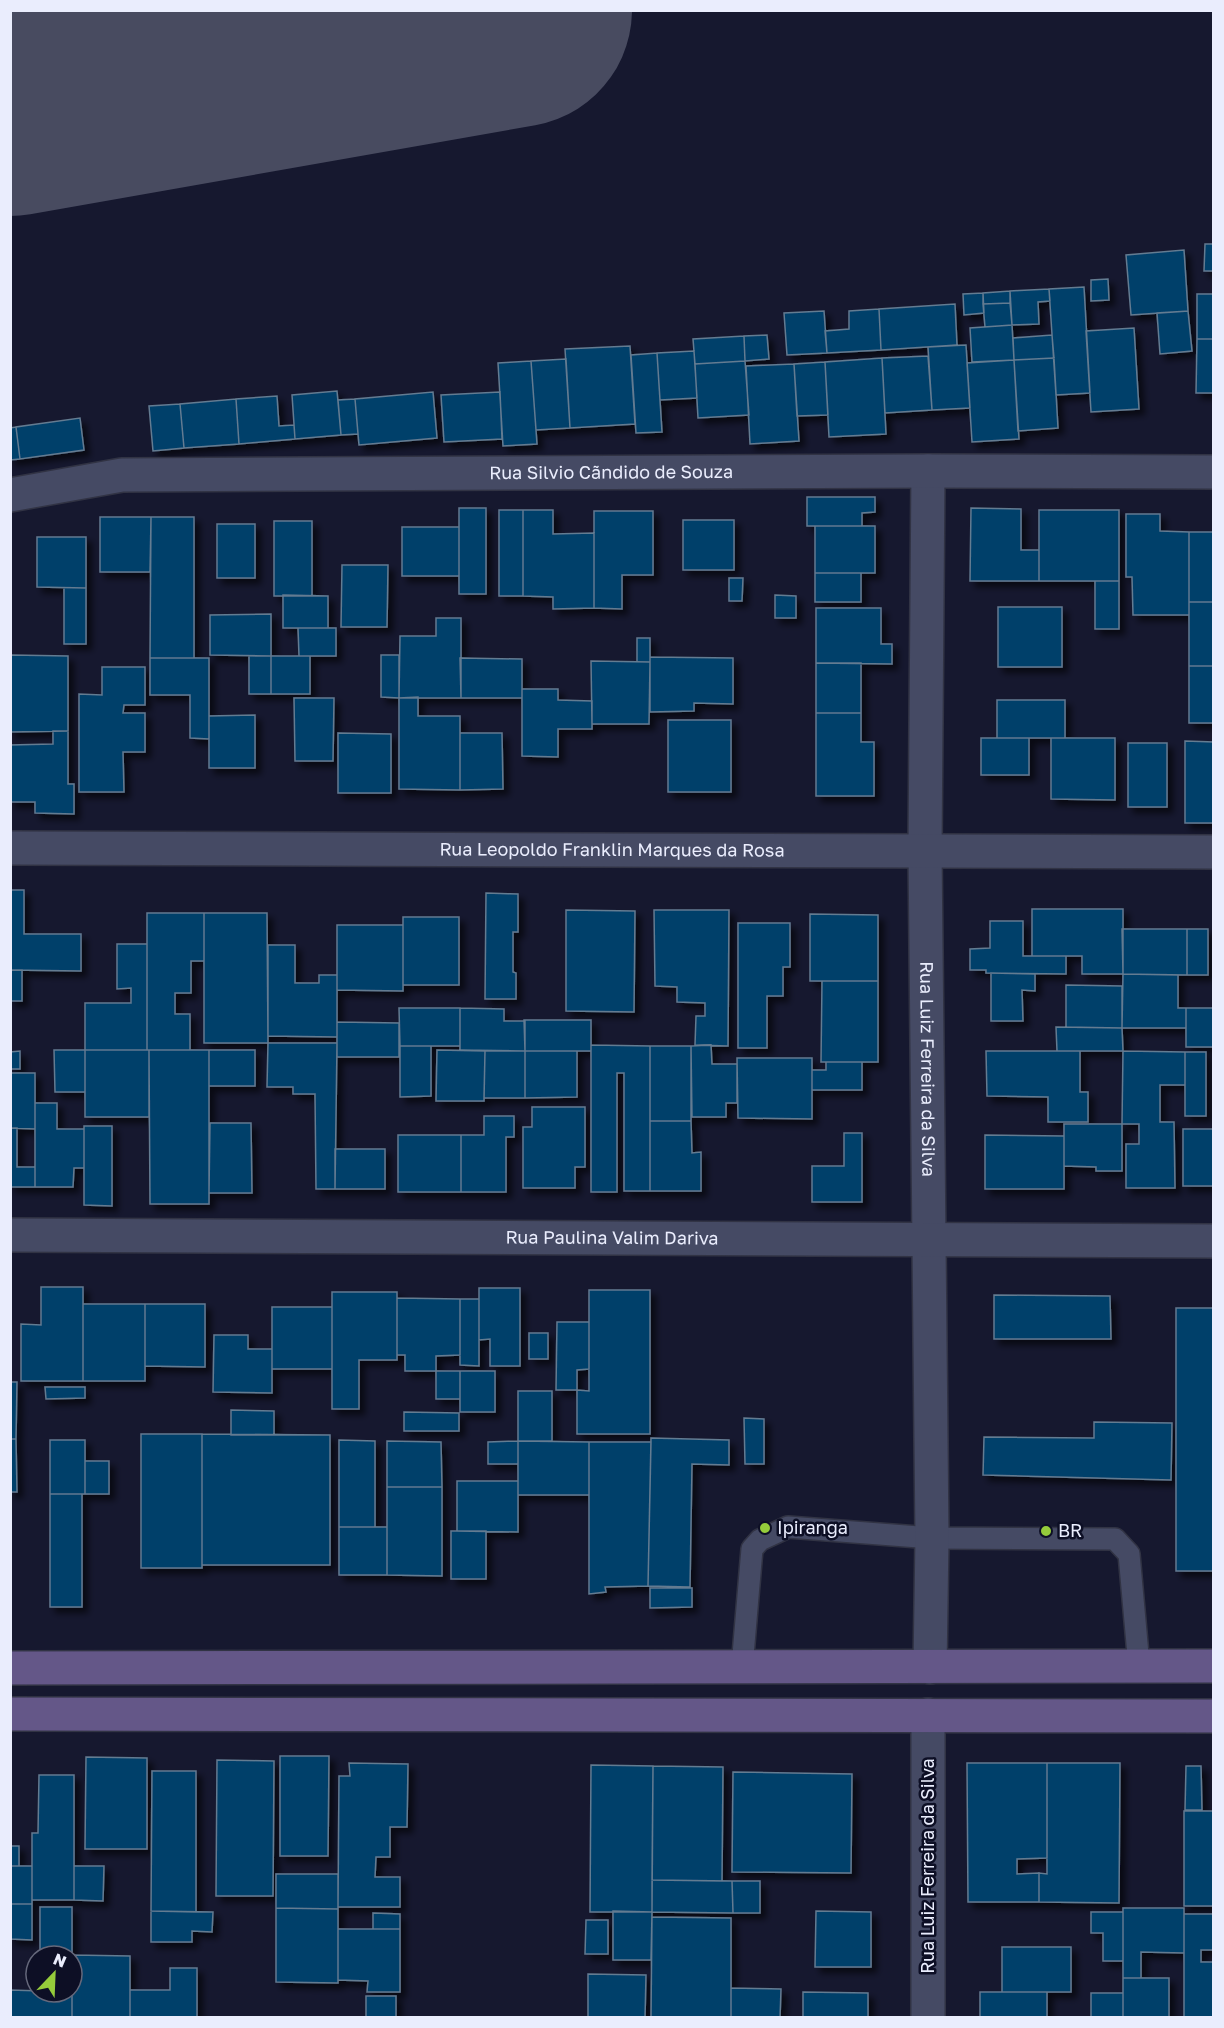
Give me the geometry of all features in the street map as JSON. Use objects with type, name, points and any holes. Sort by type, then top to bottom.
[{"type":"main road","points":[[10,1668],[1214,1666]]},
{"type":"main road","points":[[10,1714],[1214,1716]]},
{"type":"street","name":"Rua Luiz Ferreira da Silva","points":[[928,471],[925,850],[932,1538],[930,1667]]},
{"type":"street","name":"Rua Silvio Cãndido de Souza","points":[[10,495],[122,475],[1214,472]]},
{"type":"street","name":"Rua Leopoldo Franklin Marques da Rosa","points":[[10,848],[1214,852]]},
{"type":"street","name":"Rua Paulina Valim Dariva","points":[[10,1235],[1214,1241]]},
{"type":"street","name":"Rua Luiz Ferreira da Silva","points":[[928,1715],[928,2018]]},
{"type":"lane","points":[[742,1667],[752,1549],[760,1539],[788,1527],[932,1538],[1115,1539],[1129,1554],[1139,1666]]},
{"type":"building","points":[[1205,244],[1214,244],[1214,271],[1204,271]]},
{"type":"building","points":[[1184,250],[1188,311],[1131,315],[1126,255]]},
{"type":"building","points":[[1108,279],[1109,300],[1091,301],[1091,280]]},
{"type":"building","points":[[1084,287],[1090,393],[1056,395],[1049,289]]},
{"type":"building","points":[[1049,289],[1050,301],[1038,302],[1039,324],[1012,325],[1010,291]]},
{"type":"building","points":[[1010,291],[1010,303],[983,304],[983,293]]},
{"type":"building","points":[[983,293],[984,313],[964,315],[963,294]]},
{"type":"building","points":[[1197,294],[1214,294],[1214,339],[1197,339]]},
{"type":"building","points":[[1010,303],[1012,325],[985,327],[983,304]]},
{"type":"building","points":[[955,304],[957,345],[881,350],[879,309]]},
{"type":"building","points":[[879,309],[881,350],[827,353],[825,331],[849,329],[849,311]]},
{"type":"building","points":[[824,311],[827,353],[787,355],[784,313]]},
{"type":"building","points":[[1188,311],[1192,351],[1160,354],[1157,313]]},
{"type":"building","points":[[1012,325],[1014,360],[972,362],[970,328]]},
{"type":"building","points":[[1134,328],[1139,409],[1091,412],[1086,331]]},
{"type":"building","points":[[767,335],[769,359],[745,361],[744,336]]},
{"type":"building","points":[[1052,335],[1054,358],[1014,360],[1013,338]]},
{"type":"building","points":[[744,336],[745,361],[695,364],[693,339]]},
{"type":"building","points":[[1197,339],[1214,339],[1214,393],[1196,393]]},
{"type":"building","points":[[966,345],[970,408],[932,410],[928,347]]},
{"type":"building","points":[[630,346],[635,424],[570,428],[565,349]]},
{"type":"building","points":[[694,351],[697,398],[660,400],[657,353]]},
{"type":"building","points":[[657,353],[662,432],[636,433],[631,355]]},
{"type":"building","points":[[928,356],[932,410],[885,413],[882,358]]},
{"type":"building","points":[[882,358],[886,434],[829,437],[825,362]]},
{"type":"building","points":[[1054,358],[1058,428],[1018,431],[1014,360]]},
{"type":"building","points":[[566,359],[570,428],[536,430],[531,361]]},
{"type":"building","points":[[1014,360],[1019,439],[972,442],[967,363]]},
{"type":"building","points":[[531,361],[537,444],[503,446],[498,363]]},
{"type":"building","points":[[745,361],[749,415],[698,418],[695,364]]},
{"type":"building","points":[[825,362],[828,415],[797,416],[794,364]]},
{"type":"building","points":[[794,364],[799,441],[750,444],[746,366]]},
{"type":"building","points":[[337,391],[341,435],[295,439],[292,395]]},
{"type":"building","points":[[433,392],[437,438],[359,445],[355,399]]},
{"type":"building","points":[[500,392],[502,439],[444,442],[441,395]]},
{"type":"building","points":[[277,396],[279,426],[294,425],[295,439],[239,444],[236,399]]},
{"type":"building","points":[[236,399],[239,444],[184,448],[180,404]]},
{"type":"building","points":[[355,399],[358,434],[341,435],[338,400]]},
{"type":"building","points":[[180,404],[184,448],[153,451],[149,406]]},
{"type":"building","points":[[80,418],[84,450],[20,459],[16,427]]},
{"type":"building","points":[[16,427],[20,459],[10,460],[10,428]]},
{"type":"building","points":[[807,497],[875,497],[875,512],[862,513],[862,526],[807,526]]},
{"type":"building","points":[[459,508],[486,508],[486,594],[459,594]]},
{"type":"building","points":[[971,508],[1021,509],[1021,550],[1039,550],[1039,581],[970,581]]},
{"type":"building","points":[[499,510],[523,510],[523,596],[499,596]]},
{"type":"building","points":[[523,510],[553,510],[553,534],[594,533],[594,608],[553,609],[553,597],[523,596]]},
{"type":"building","points":[[1039,510],[1119,510],[1119,581],[1039,581]]},
{"type":"building","points":[[594,511],[653,511],[653,575],[622,575],[622,609],[594,608]]},
{"type":"building","points":[[1126,514],[1160,514],[1160,531],[1189,532],[1189,615],[1133,615],[1132,577],[1126,577]]},
{"type":"building","points":[[100,517],[151,517],[150,572],[100,572]]},
{"type":"building","points":[[151,517],[194,517],[194,658],[150,658]]},
{"type":"building","points":[[683,520],[734,520],[734,570],[683,570]]},
{"type":"building","points":[[274,521],[312,521],[312,596],[274,596]]},
{"type":"building","points":[[217,524],[255,524],[255,578],[217,578]]},
{"type":"building","points":[[815,526],[875,526],[875,573],[815,573]]},
{"type":"building","points":[[402,527],[459,527],[459,576],[402,576]]},
{"type":"building","points":[[1189,532],[1214,532],[1214,602],[1189,602]]},
{"type":"building","points":[[37,537],[86,537],[86,588],[37,587]]},
{"type":"building","points":[[342,565],[388,565],[387,627],[341,627]]},
{"type":"building","points":[[815,573],[861,573],[861,602],[815,602]]},
{"type":"building","points":[[729,578],[743,578],[742,601],[729,601]]},
{"type":"building","points":[[1095,581],[1119,581],[1119,629],[1095,629]]},
{"type":"building","points":[[64,588],[86,588],[86,644],[64,644]]},
{"type":"building","points":[[283,595],[328,596],[328,628],[283,628]]},
{"type":"building","points":[[775,595],[796,596],[796,618],[775,618]]},
{"type":"building","points":[[1189,602],[1214,602],[1214,666],[1189,666]]},
{"type":"building","points":[[998,607],[1062,607],[1062,667],[998,667]]},
{"type":"building","points":[[816,608],[881,608],[881,644],[892,644],[892,664],[816,663]]},
{"type":"building","points":[[271,614],[271,656],[210,655],[210,615]]},
{"type":"building","points":[[436,618],[461,618],[461,698],[399,698],[400,636],[436,636]]},
{"type":"building","points":[[298,628],[336,628],[336,656],[299,656]]},
{"type":"building","points":[[637,638],[650,638],[650,662],[637,662]]},
{"type":"building","points":[[11,655],[68,656],[68,731],[10,732]]},
{"type":"building","points":[[381,655],[399,655],[399,698],[381,697]]},
{"type":"building","points":[[249,656],[271,656],[271,694],[249,694]]},
{"type":"building","points":[[271,656],[310,656],[310,694],[271,694]]},
{"type":"building","points":[[650,657],[733,658],[733,704],[694,703],[694,711],[650,712]]},
{"type":"building","points":[[150,658],[209,658],[209,739],[190,738],[190,695],[150,695]]},
{"type":"building","points":[[460,658],[522,659],[522,698],[461,698]]},
{"type":"building","points":[[591,661],[650,662],[649,724],[592,724]]},
{"type":"building","points":[[816,663],[861,663],[861,713],[816,713]]},
{"type":"building","points":[[1189,666],[1214,666],[1214,723],[1189,723]]},
{"type":"building","points":[[102,667],[145,667],[145,705],[124,705],[123,713],[145,713],[145,752],[123,752],[124,792],[79,792],[79,694],[102,695]]},
{"type":"building","points":[[522,689],[558,689],[558,700],[592,701],[592,729],[558,729],[558,757],[522,756]]},
{"type":"building","points":[[418,697],[418,716],[460,716],[460,790],[399,789],[399,698]]},
{"type":"building","points":[[294,698],[334,698],[333,761],[295,761]]},
{"type":"building","points":[[997,700],[1065,700],[1065,738],[997,738]]},
{"type":"building","points":[[816,713],[861,713],[861,742],[874,742],[874,796],[816,796]]},
{"type":"building","points":[[255,715],[255,768],[209,768],[209,716]]},
{"type":"building","points":[[668,720],[731,720],[731,792],[668,792]]},
{"type":"building","points":[[53,731],[68,731],[68,784],[74,784],[74,814],[35,813],[35,802],[10,802],[10,745],[53,744]]},
{"type":"building","points":[[338,733],[391,734],[391,793],[338,793]]},
{"type":"building","points":[[460,733],[502,733],[503,789],[460,790]]},
{"type":"building","points":[[981,738],[1029,738],[1029,775],[981,775]]},
{"type":"building","points":[[1051,738],[1115,738],[1115,800],[1051,799]]},
{"type":"building","points":[[1185,741],[1214,742],[1214,823],[1185,823]]},
{"type":"building","points":[[1128,743],[1167,743],[1167,807],[1128,807]]},
{"type":"building","points":[[10,890],[24,890],[24,934],[81,934],[81,971],[10,970]]},
{"type":"building","points":[[486,893],[518,894],[518,932],[513,932],[516,999],[485,999]]},
{"type":"building","points":[[1032,909],[1123,909],[1123,974],[1082,974],[1082,956],[1032,956]]},
{"type":"building","points":[[566,910],[635,911],[634,1012],[566,1011]]},
{"type":"building","points":[[654,910],[729,910],[728,1046],[695,1045],[696,1016],[705,1016],[705,1003],[677,1002],[677,987],[655,986]]},
{"type":"building","points":[[147,913],[204,913],[204,961],[191,961],[191,993],[175,993],[175,1014],[190,1014],[190,1050],[147,1050]]},
{"type":"building","points":[[204,913],[267,913],[268,1043],[204,1043]]},
{"type":"building","points":[[810,914],[878,915],[878,981],[810,981]]},
{"type":"building","points":[[403,917],[459,917],[459,985],[403,985]]},
{"type":"building","points":[[990,921],[1023,921],[1023,956],[1066,956],[1066,974],[986,973],[986,970],[970,970],[970,949],[990,948]]},
{"type":"building","points":[[738,923],[790,923],[790,967],[783,967],[783,996],[767,996],[767,1048],[738,1048]]},
{"type":"building","points":[[337,925],[403,925],[403,991],[337,990]]},
{"type":"building","points":[[1122,929],[1187,929],[1187,975],[1123,974]]},
{"type":"building","points":[[1187,929],[1208,929],[1208,975],[1187,975]]},
{"type":"building","points":[[117,944],[147,944],[147,1050],[85,1050],[85,1003],[131,1003],[131,988],[117,989]]},
{"type":"building","points":[[268,945],[295,945],[295,983],[319,983],[319,975],[337,975],[337,1037],[268,1036]]},
{"type":"building","points":[[10,970],[22,970],[22,1001],[10,1001]]},
{"type":"building","points":[[991,973],[1035,974],[1035,991],[1022,990],[1023,1021],[991,1021]]},
{"type":"building","points":[[1123,974],[1178,975],[1178,1008],[1186,1008],[1186,1028],[1122,1028]]},
{"type":"building","points":[[822,981],[878,981],[878,1062],[821,1062]]},
{"type":"building","points":[[1066,985],[1122,986],[1122,1028],[1066,1027]]},
{"type":"building","points":[[399,1008],[460,1008],[460,1046],[400,1046]]},
{"type":"building","points":[[460,1008],[504,1009],[504,1021],[525,1021],[525,1051],[460,1050]]},
{"type":"building","points":[[1186,1008],[1214,1008],[1214,1047],[1186,1047]]},
{"type":"building","points":[[524,1020],[591,1020],[591,1051],[525,1051]]},
{"type":"building","points":[[337,1022],[399,1023],[399,1057],[337,1057]]},
{"type":"building","points":[[1056,1027],[1122,1028],[1123,1051],[1057,1051]]},
{"type":"building","points":[[268,1043],[337,1043],[335,1189],[316,1189],[315,1094],[293,1094],[293,1087],[267,1087]]},
{"type":"building","points":[[591,1045],[650,1046],[650,1191],[624,1191],[624,1073],[617,1073],[617,1192],[591,1192]]},
{"type":"building","points":[[711,1045],[712,1064],[737,1064],[737,1103],[726,1103],[726,1117],[692,1117],[691,1046]]},
{"type":"building","points":[[400,1046],[431,1046],[431,1096],[400,1097]]},
{"type":"building","points":[[650,1046],[691,1046],[691,1121],[650,1121]]},
{"type":"building","points":[[54,1050],[85,1050],[85,1092],[55,1092]]},
{"type":"building","points":[[85,1050],[149,1050],[149,1117],[85,1117]]},
{"type":"building","points":[[149,1050],[209,1050],[209,1204],[150,1204]]},
{"type":"building","points":[[209,1050],[255,1050],[255,1086],[209,1086]]},
{"type":"building","points":[[437,1050],[485,1051],[484,1101],[436,1101]]},
{"type":"building","points":[[20,1051],[20,1069],[10,1069],[10,1052]]},
{"type":"building","points":[[485,1051],[525,1051],[525,1098],[484,1098]]},
{"type":"building","points":[[525,1051],[577,1051],[577,1097],[525,1098]]},
{"type":"building","points":[[986,1051],[1080,1051],[1080,1092],[1088,1092],[1088,1122],[1048,1122],[1048,1097],[987,1096]]},
{"type":"building","points":[[1123,1051],[1185,1052],[1185,1085],[1160,1085],[1160,1122],[1174,1122],[1175,1188],[1126,1188],[1126,1144],[1139,1144],[1139,1124],[1122,1124]]},
{"type":"building","points":[[1185,1052],[1206,1052],[1206,1116],[1185,1116]]},
{"type":"building","points":[[737,1058],[812,1058],[812,1119],[738,1118]]},
{"type":"building","points":[[826,1062],[862,1062],[862,1090],[812,1090],[812,1070],[826,1070]]},
{"type":"building","points":[[10,1073],[35,1073],[35,1129],[10,1128]]},
{"type":"building","points":[[35,1103],[57,1103],[57,1129],[84,1129],[84,1168],[74,1168],[73,1187],[35,1187]]},
{"type":"building","points":[[532,1107],[585,1107],[585,1167],[575,1167],[575,1188],[523,1188],[523,1127],[532,1127]]},
{"type":"building","points":[[484,1116],[514,1116],[514,1137],[506,1137],[506,1192],[461,1192],[461,1135],[484,1135]]},
{"type":"building","points":[[650,1121],[691,1121],[692,1153],[701,1152],[701,1191],[650,1191]]},
{"type":"building","points":[[210,1123],[251,1123],[252,1193],[209,1193]]},
{"type":"building","points":[[1064,1124],[1122,1124],[1122,1171],[1096,1171],[1096,1167],[1064,1166]]},
{"type":"building","points":[[84,1126],[112,1126],[112,1206],[84,1205]]},
{"type":"building","points":[[10,1128],[17,1128],[17,1167],[35,1167],[35,1187],[10,1187]]},
{"type":"building","points":[[1183,1129],[1214,1129],[1214,1186],[1183,1186]]},
{"type":"building","points":[[844,1133],[862,1133],[862,1202],[812,1202],[812,1166],[844,1166]]},
{"type":"building","points":[[398,1135],[461,1135],[461,1192],[398,1192]]},
{"type":"building","points":[[985,1135],[1064,1136],[1064,1189],[985,1189]]},
{"type":"building","points":[[335,1149],[385,1149],[385,1189],[335,1189]]},
{"type":"building","points":[[41,1287],[83,1287],[83,1381],[21,1381],[21,1324],[41,1325]]},
{"type":"building","points":[[479,1288],[520,1288],[520,1366],[490,1366],[490,1339],[479,1340]]},
{"type":"building","points":[[589,1290],[650,1290],[650,1434],[577,1434],[577,1390],[589,1391]]},
{"type":"building","points":[[332,1292],[397,1292],[397,1360],[359,1360],[359,1409],[332,1409]]},
{"type":"building","points":[[994,1295],[1110,1296],[1111,1339],[994,1339]]},
{"type":"building","points":[[397,1298],[460,1299],[460,1355],[436,1356],[436,1371],[405,1371],[405,1355],[397,1355]]},
{"type":"building","points":[[460,1299],[479,1299],[479,1366],[460,1365]]},
{"type":"building","points":[[83,1304],[145,1304],[145,1381],[83,1381]]},
{"type":"building","points":[[145,1304],[205,1304],[205,1367],[145,1366]]},
{"type":"building","points":[[272,1307],[332,1307],[332,1369],[272,1369]]},
{"type":"building","points":[[1176,1308],[1214,1308],[1214,1571],[1176,1571]]},
{"type":"building","points":[[557,1322],[589,1322],[589,1369],[577,1370],[577,1390],[556,1390]]},
{"type":"building","points":[[529,1333],[548,1333],[548,1359],[529,1359]]},
{"type":"building","points":[[214,1335],[248,1335],[248,1349],[272,1349],[272,1393],[213,1392]]},
{"type":"building","points":[[436,1371],[460,1371],[460,1399],[436,1399]]},
{"type":"building","points":[[460,1371],[495,1371],[495,1412],[460,1412]]},
{"type":"building","points":[[10,1382],[17,1382],[16,1439],[10,1439]]},
{"type":"building","points":[[45,1387],[85,1387],[85,1398],[46,1399]]},
{"type":"building","points":[[518,1391],[552,1391],[552,1441],[518,1441]]},
{"type":"building","points":[[231,1410],[274,1411],[274,1435],[231,1435]]},
{"type":"building","points":[[404,1412],[459,1413],[459,1431],[404,1431]]},
{"type":"building","points":[[744,1418],[764,1419],[764,1464],[745,1464]]},
{"type":"building","points":[[1094,1422],[1172,1423],[1171,1480],[983,1475],[984,1437],[1094,1438]]},
{"type":"building","points":[[141,1434],[202,1434],[202,1568],[141,1568]]},
{"type":"building","points":[[202,1434],[330,1435],[330,1565],[202,1565]]},
{"type":"building","points":[[651,1438],[729,1440],[729,1465],[692,1464],[690,1587],[648,1586]]},
{"type":"building","points":[[10,1439],[16,1439],[17,1492],[10,1492]]},
{"type":"building","points":[[50,1440],[85,1440],[85,1494],[50,1494]]},
{"type":"building","points":[[339,1440],[375,1441],[375,1527],[339,1527]]},
{"type":"building","points":[[387,1441],[441,1442],[442,1487],[387,1487]]},
{"type":"building","points":[[518,1441],[518,1464],[488,1464],[488,1442]]},
{"type":"building","points":[[518,1441],[589,1442],[589,1495],[518,1495]]},
{"type":"building","points":[[589,1442],[651,1442],[648,1586],[605,1587],[606,1592],[589,1594]]},
{"type":"building","points":[[85,1461],[109,1461],[109,1494],[85,1494]]},
{"type":"building","points":[[457,1481],[518,1481],[518,1532],[457,1531]]},
{"type":"building","points":[[387,1487],[442,1487],[442,1576],[387,1575]]},
{"type":"building","points":[[50,1494],[82,1494],[82,1607],[50,1607]]},
{"type":"building","points":[[339,1527],[387,1527],[387,1575],[339,1575]]},
{"type":"building","points":[[451,1531],[486,1531],[486,1579],[451,1579]]},
{"type":"building","points":[[650,1588],[692,1588],[692,1607],[650,1608]]},
{"type":"building","points":[[280,1756],[329,1756],[328,1856],[280,1856]]},
{"type":"building","points":[[86,1757],[147,1758],[147,1849],[85,1849]]},
{"type":"building","points":[[217,1760],[274,1761],[273,1896],[216,1896]]},
{"type":"building","points":[[349,1763],[408,1764],[407,1827],[390,1827],[390,1857],[376,1857],[375,1877],[400,1877],[400,1907],[338,1907],[339,1776],[350,1776]]},
{"type":"building","points":[[967,1763],[1047,1763],[1047,1858],[1017,1859],[1017,1874],[1039,1873],[1039,1902],[968,1902]]},
{"type":"building","points":[[1047,1763],[1120,1763],[1119,1903],[1039,1902],[1039,1873],[1047,1874]]},
{"type":"building","points":[[591,1765],[653,1766],[652,1912],[590,1912]]},
{"type":"building","points":[[653,1766],[723,1767],[722,1881],[652,1880]]},
{"type":"building","points":[[1186,1766],[1201,1766],[1202,1810],[1185,1810]]},
{"type":"building","points":[[152,1771],[196,1771],[196,1912],[151,1911]]},
{"type":"building","points":[[733,1772],[852,1774],[851,1873],[732,1872]]},
{"type":"building","points":[[39,1775],[74,1775],[74,1900],[32,1900],[32,1833],[38,1833]]},
{"type":"building","points":[[1184,1811],[1214,1811],[1214,1906],[1184,1906]]},
{"type":"building","points":[[10,1846],[19,1846],[19,1866],[10,1866]]},
{"type":"building","points":[[10,1866],[32,1866],[32,1904],[10,1904]]},
{"type":"building","points":[[74,1866],[104,1866],[103,1901],[74,1900]]},
{"type":"building","points":[[276,1874],[338,1874],[338,1909],[276,1908]]},
{"type":"building","points":[[652,1880],[732,1881],[733,1913],[652,1912]]},
{"type":"building","points":[[732,1881],[760,1881],[760,1913],[733,1913]]},
{"type":"building","points":[[10,1904],[32,1904],[32,1940],[10,1939]]},
{"type":"building","points":[[40,1907],[72,1907],[72,1944],[40,1944]]},
{"type":"building","points":[[276,1908],[338,1909],[338,1983],[276,1982]]},
{"type":"building","points":[[1123,1908],[1184,1908],[1184,1953],[1141,1952],[1141,1978],[1123,1978]]},
{"type":"building","points":[[151,1911],[213,1912],[212,1932],[192,1931],[192,1942],[151,1942]]},
{"type":"building","points":[[613,1911],[652,1912],[651,1960],[613,1960]]},
{"type":"building","points":[[816,1911],[871,1912],[871,1967],[815,1967]]},
{"type":"building","points":[[1091,1912],[1123,1912],[1123,1961],[1103,1961],[1103,1933],[1091,1933]]},
{"type":"building","points":[[373,1913],[400,1914],[400,1929],[373,1929]]},
{"type":"building","points":[[1184,1914],[1214,1914],[1214,1950],[1201,1950],[1201,1962],[1214,1962],[1214,2018],[1184,2018]]},
{"type":"building","points":[[652,1917],[731,1918],[731,2018],[651,2018]]},
{"type":"building","points":[[586,1920],[608,1920],[608,1954],[585,1954]]},
{"type":"building","points":[[338,1929],[400,1929],[400,1992],[367,1992],[368,1981],[338,1980]]},
{"type":"building","points":[[1002,1947],[1071,1947],[1071,1992],[1002,1992]]},
{"type":"building","points":[[84,1955],[130,1956],[130,2018],[72,2018],[72,2004],[84,2004]]},
{"type":"building","points":[[170,1968],[197,1968],[197,2018],[130,2018],[130,1990],[170,1990]]},
{"type":"building","points":[[588,1974],[646,1975],[645,2018],[588,2018]]},
{"type":"building","points":[[1123,1978],[1169,1978],[1169,2018],[1123,2018]]},
{"type":"building","points":[[731,1988],[781,1989],[780,2018],[731,2018]]},
{"type":"building","points":[[10,1990],[24,1990],[24,2004],[72,2004],[72,2018],[10,2018]]},
{"type":"building","points":[[803,1992],[868,1993],[868,2018],[803,2018]]},
{"type":"building","points":[[980,1992],[1047,1992],[1047,2018],[980,2018]]},
{"type":"building","points":[[1091,1993],[1123,1993],[1123,2018],[1091,2018]]},
{"type":"building","points":[[366,1996],[396,1996],[396,2018],[366,2018]]},
{"type":"runway","points":[[10,99],[515,10]]},
{"type":"place","name":"Ipiranga","points":[[765,1528]]},
{"type":"place","name":"BR","points":[[1046,1531]]}]
